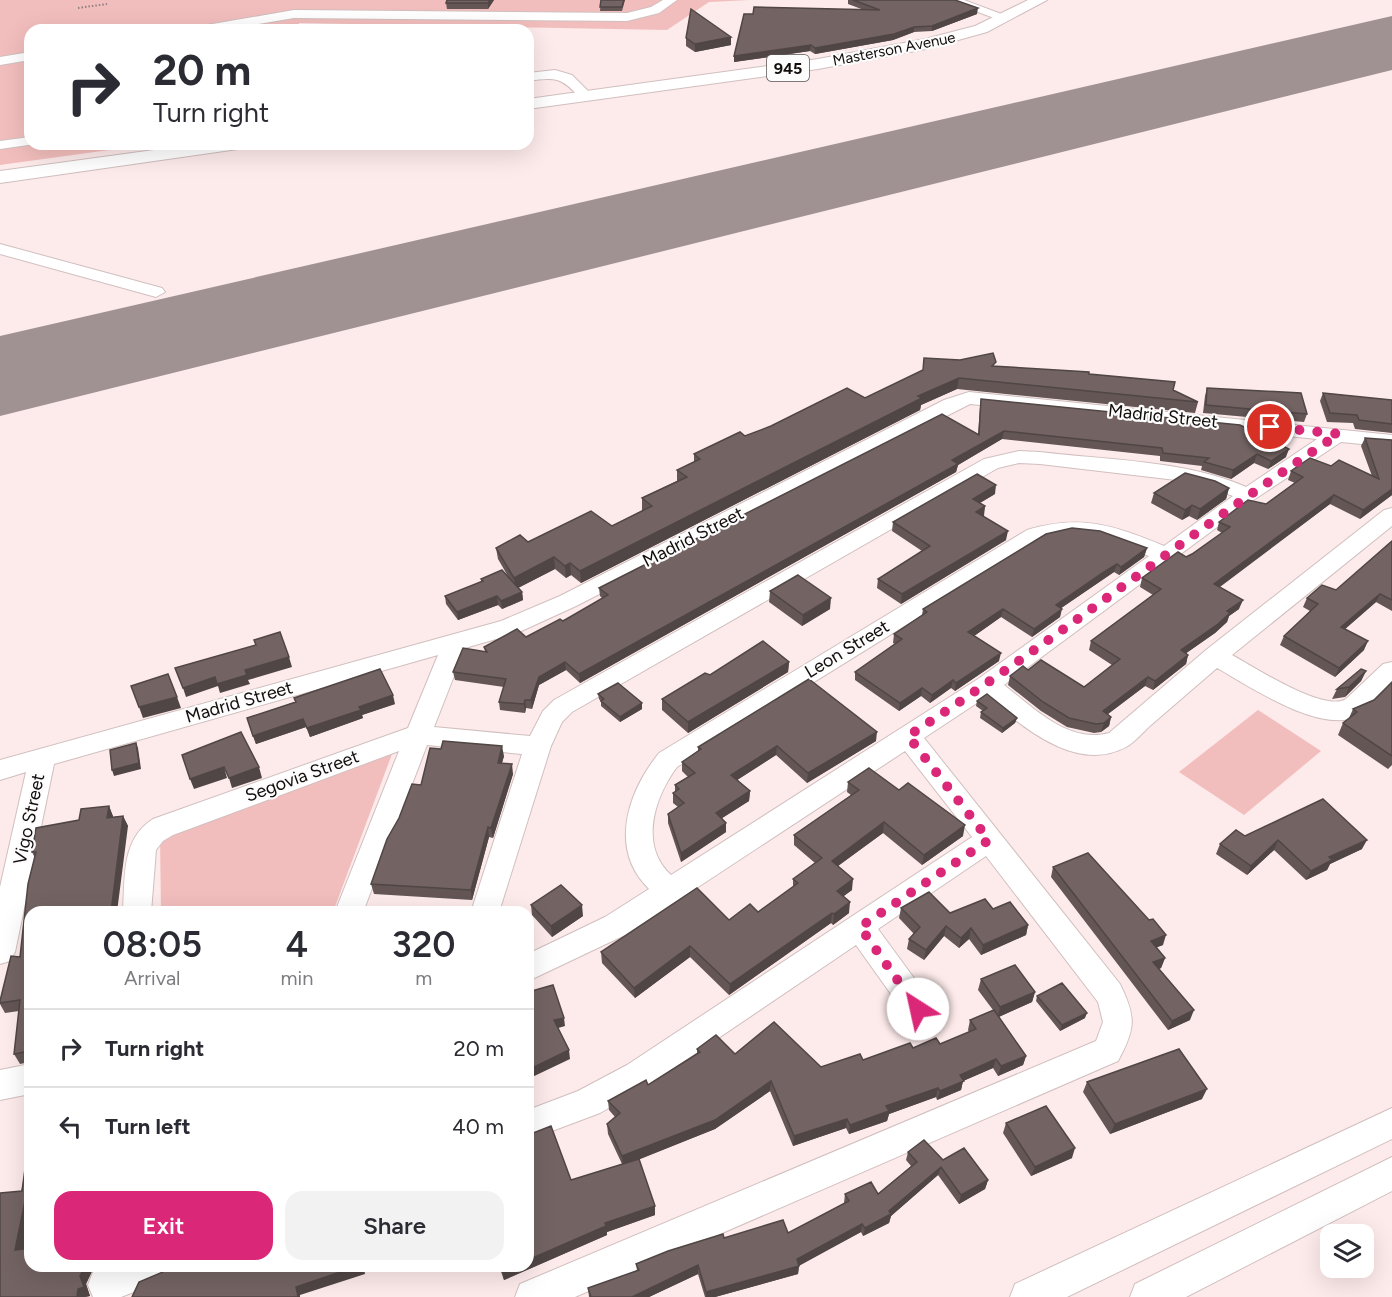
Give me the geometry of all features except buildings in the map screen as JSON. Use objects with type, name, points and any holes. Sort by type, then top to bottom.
[{"type":"main road","name":"Masterson Avenue","points":[[534,100],[586,96],[884,52],[958,37],[1006,18],[1040,0]]},
{"type":"main road","points":[[0,177],[195,150]]},
{"type":"street","points":[[283,0],[294,14]]},
{"type":"street","points":[[236,24],[294,14],[627,17],[654,10],[671,0]]},
{"type":"street","points":[[952,0],[1006,18]]},
{"type":"street","points":[[0,61],[24,58]]},
{"type":"street","points":[[534,76],[563,74],[572,78],[586,96]]},
{"type":"street","points":[[0,145],[24,142]]},
{"type":"street","points":[[0,249],[156,292]]},
{"type":"street","name":"Madrid Street","points":[[0,770],[508,627],[568,601],[951,404],[969,398],[1392,441]]},
{"type":"street","points":[[534,965],[615,926],[987,685],[1248,495],[1339,434]]},
{"type":"street","points":[[487,906],[538,746],[552,717],[576,697],[991,464],[1019,457],[1040,458],[1181,475],[1216,481],[1248,495]]},
{"type":"street","points":[[987,685],[1059,737],[1080,746],[1102,747],[1117,740],[1215,656],[1392,515]]},
{"type":"street","name":"Leon Street","points":[[669,891],[647,868],[640,844],[646,793],[654,776],[668,760],[1035,535],[1054,527],[1089,527],[1115,534],[1167,555]]},
{"type":"street","points":[[351,906],[455,642]]},
{"type":"street","points":[[1215,656],[1301,702],[1329,712],[1343,712],[1352,708],[1392,669]]},
{"type":"street","name":"Segovia Street","points":[[137,906],[142,848],[153,833],[163,827],[417,735],[538,746]]},
{"type":"street","points":[[533,1297],[1107,1051],[1118,1033],[1118,1011],[1109,993],[908,736]]},
{"type":"street","name":"Vigo Street","points":[[0,952],[10,863],[43,757]]},
{"type":"street","points":[[534,1123],[589,1102],[638,1075],[989,840]]},
{"type":"street","points":[[860,927],[918,1009]]},
{"type":"street","points":[[0,1085],[24,1079]]},
{"type":"street","points":[[1028,1297],[1392,1123]]},
{"type":"street","points":[[1148,1297],[1392,1173]]},
{"type":"street","points":[[106,1283],[138,1272]]},
{"type":"path","points":[[78,8],[107,4]]},
{"type":"shaded area","points":[[0,0],[749,0],[709,2],[667,30],[534,27],[534,24],[24,24],[24,150],[109,150],[0,165]]},
{"type":"shaded area","points":[[1258,710],[1321,751],[1244,815],[1179,772]]},
{"type":"shaded area","points":[[392,754],[335,906],[161,906],[160,838]]},
{"type":"runway","points":[[0,376],[1392,43]]},
{"type":"route","points":[[918,1009],[860,927],[989,840],[908,736],[987,685],[1248,495],[1339,434],[1270,427]]}]
